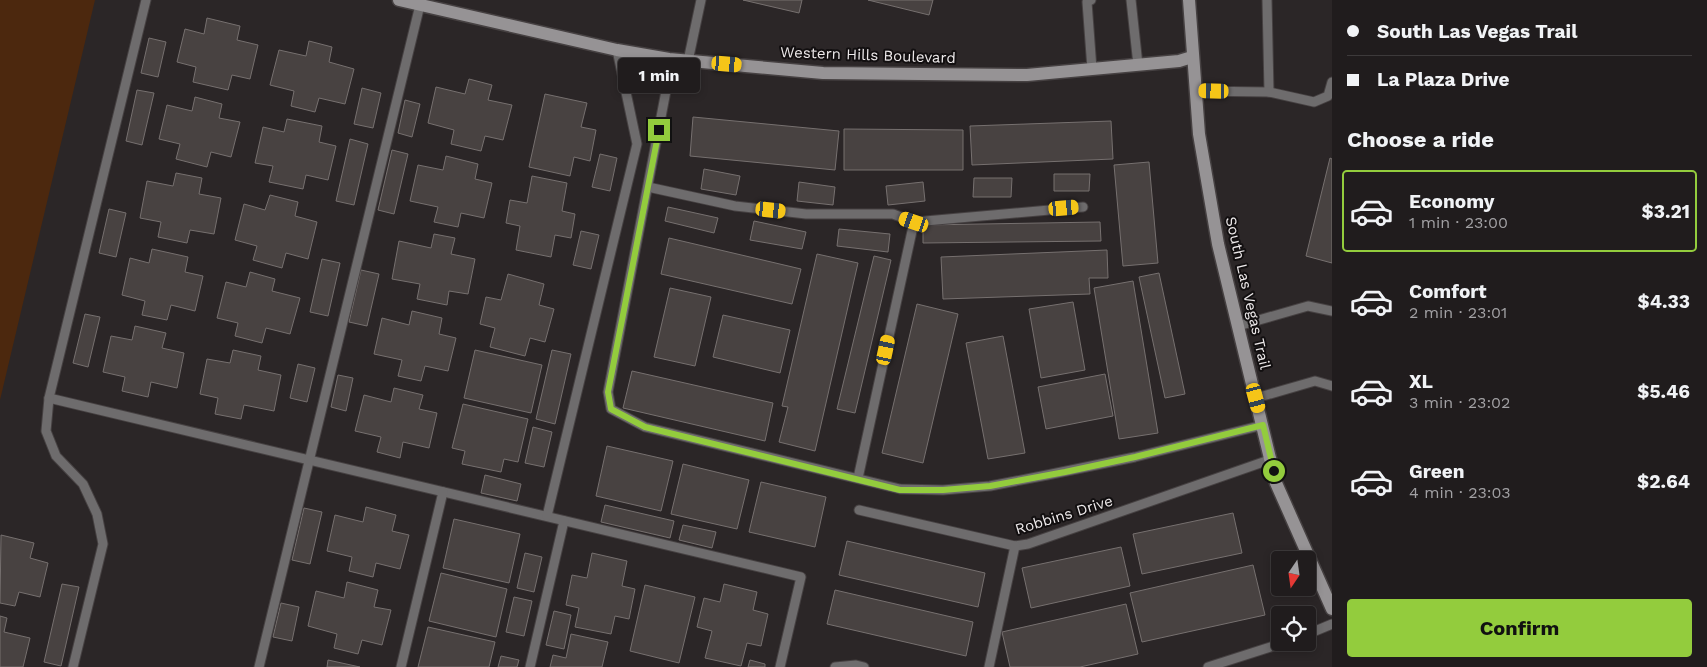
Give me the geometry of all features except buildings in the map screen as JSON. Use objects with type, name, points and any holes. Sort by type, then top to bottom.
[{"type":"street","name":"Western Hills Boulevard","points":[[399,0],[617,50],[670,59],[824,73],[1027,75],[1179,61],[1192,57]]},
{"type":"street","name":"South Las Vegas Trail","points":[[1189,0],[1199,134],[1218,244],[1272,459],[1276,482],[1332,609]]},
{"type":"lane","points":[[73,667],[103,544],[97,514],[83,484],[56,456],[46,431],[49,398],[146,0]]},
{"type":"lane","points":[[688,61],[701,0]]},
{"type":"lane","points":[[1091,0],[1087,2],[1092,69]]},
{"type":"lane","points":[[1131,0],[1138,65]]},
{"type":"lane","points":[[1267,0],[1269,92]]},
{"type":"lane","points":[[258,667],[420,5]]},
{"type":"lane","points":[[546,516],[637,144],[617,50]]},
{"type":"lane","points":[[670,59],[648,187],[608,392],[611,409],[645,427],[858,478],[900,490],[990,486],[1135,457],[1263,425]]},
{"type":"lane","points":[[1195,91],[1269,92],[1314,102],[1328,96],[1332,82]]},
{"type":"lane","points":[[648,187],[736,206],[806,214],[893,214],[914,222],[1083,207]]},
{"type":"lane","points":[[858,478],[914,222]]},
{"type":"lane","points":[[1238,326],[1308,306],[1332,310]]},
{"type":"lane","points":[[1256,398],[1315,381],[1332,386]]},
{"type":"lane","points":[[49,398],[801,577],[780,667]]},
{"type":"lane","name":"Robbins Drive","points":[[859,510],[1015,546],[1028,544],[1272,459]]},
{"type":"lane","points":[[401,667],[443,492]]},
{"type":"lane","points":[[530,667],[564,521]]},
{"type":"lane","points":[[989,667],[1015,546]]},
{"type":"lane","points":[[1316,631],[1332,624]]},
{"type":"lane","points":[[1208,667],[1271,647]]},
{"type":"lane","points":[[835,667],[856,665],[864,667]]},
{"type":"shaded area","points":[[0,0],[95,0],[0,400]]},
{"type":"route","points":[[659,130],[614,372],[608,392],[611,409],[626,418],[645,427],[858,478],[900,490],[943,490],[990,486],[1135,457],[1263,425],[1274,471]]}]
